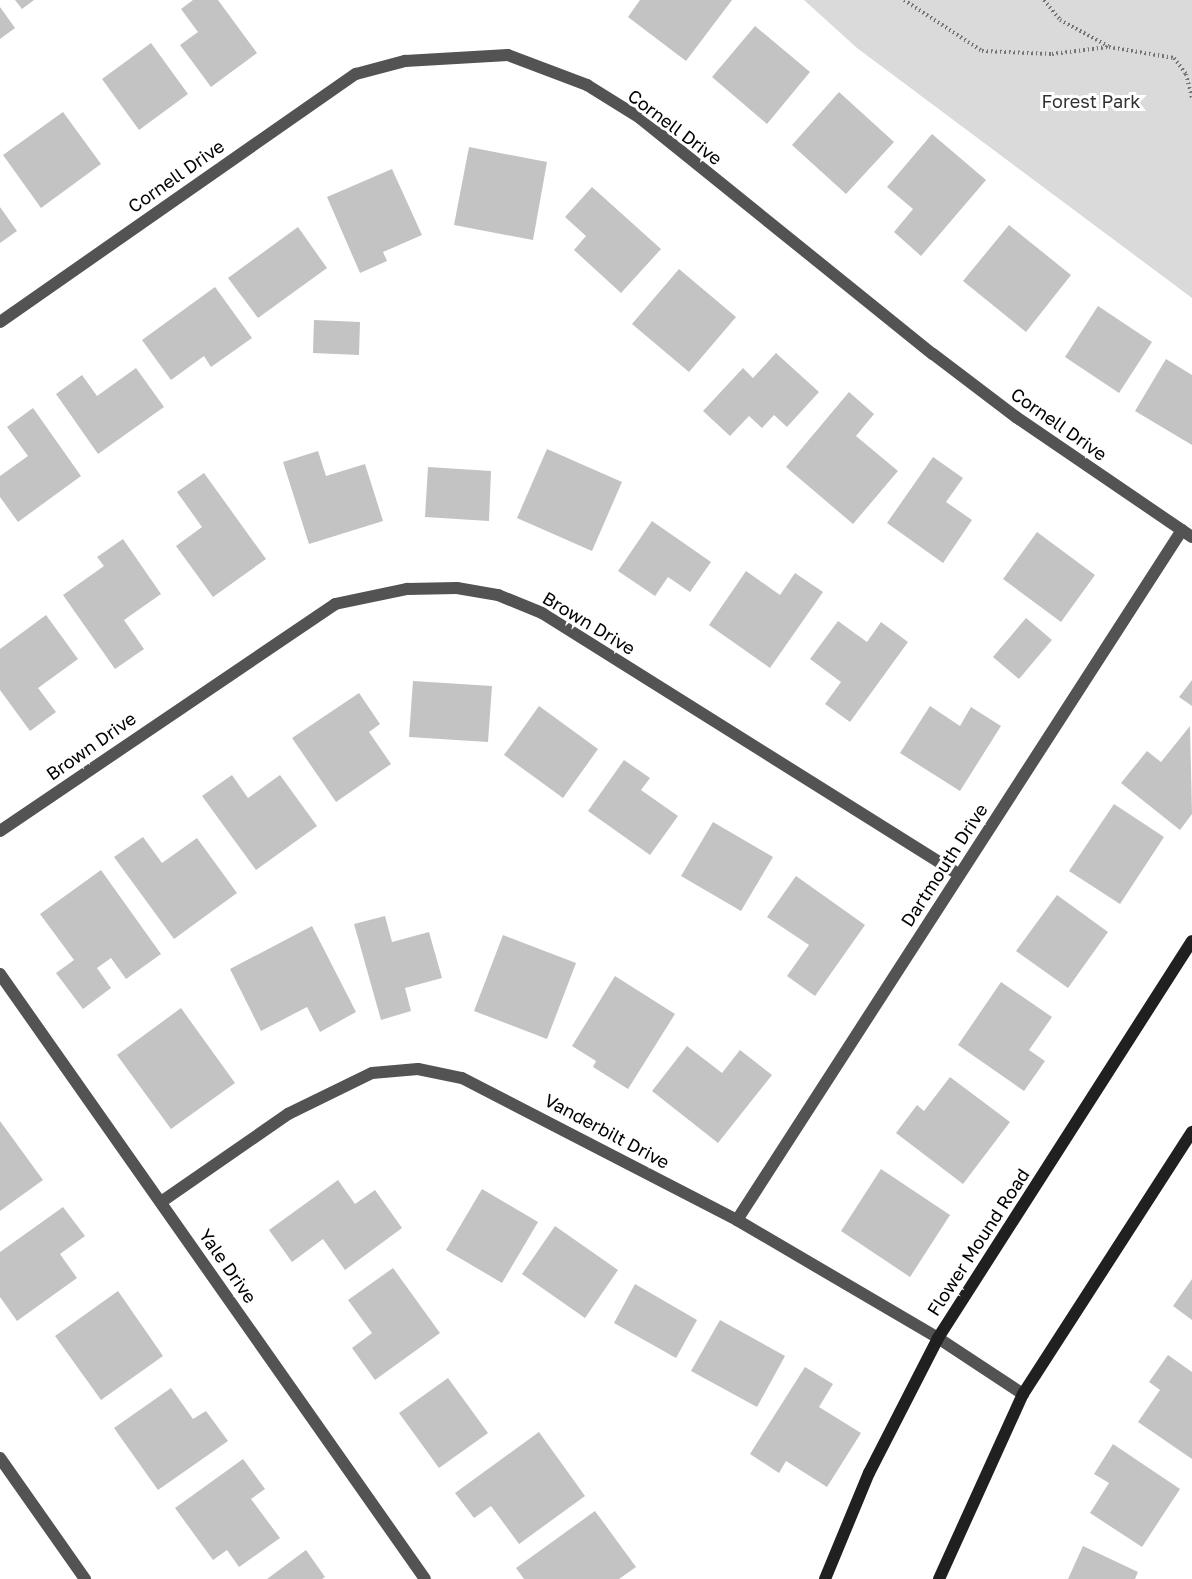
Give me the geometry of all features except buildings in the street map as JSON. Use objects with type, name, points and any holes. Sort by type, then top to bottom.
[{"type":"main road","name":"Flower Mound Road","points":[[825,1579],[868,1473],[938,1338],[1192,941]]},
{"type":"main road","points":[[939,1579],[1023,1394],[1192,1132]]},
{"type":"street","name":"Cornell Drive","points":[[0,322],[356,74],[405,61],[508,55],[587,85],[640,118],[933,354],[1016,417],[1187,533]]},
{"type":"street","name":"Dartmouth Drive","points":[[737,1220],[959,875],[1187,533]]},
{"type":"street","name":"Brown Drive","points":[[0,831],[335,604],[407,589],[458,588],[498,595],[542,614],[959,875]]},
{"type":"street","name":"Yale Drive","points":[[0,974],[425,1579]]},
{"type":"street","name":"Vanderbilt Drive","points":[[161,1202],[288,1114],[372,1073],[418,1069],[462,1078],[515,1102],[737,1220],[938,1338],[1023,1394]]},
{"type":"street","points":[[0,1458],[85,1579]]},
{"type":"path","points":[[904,0],[982,51],[1052,54],[1108,47],[1174,58],[1186,74],[1192,98]]},
{"type":"path","points":[[1044,0],[1060,20],[1108,47]]},
{"type":"green space","name":"Forest Park","points":[[804,0],[1192,0],[1192,298],[857,48]]}]
